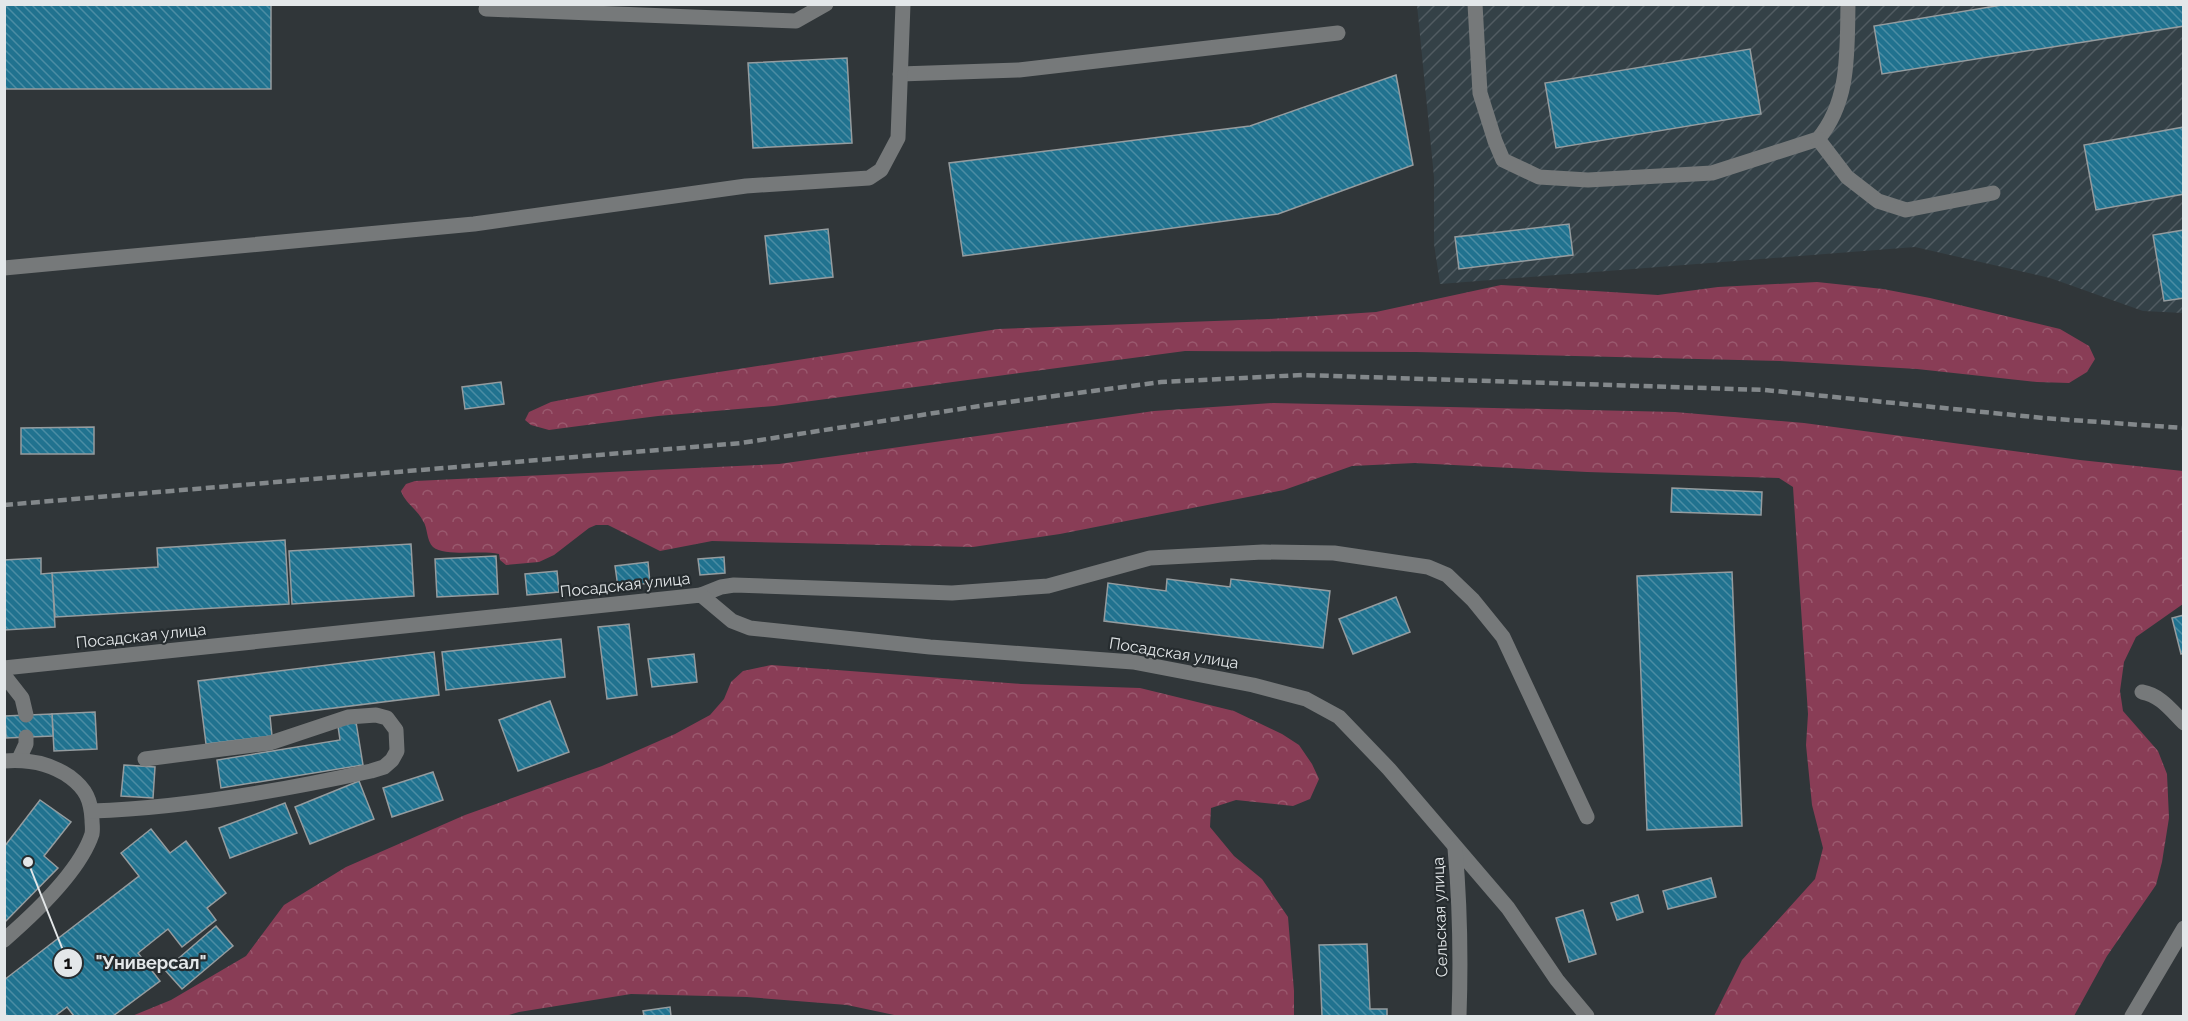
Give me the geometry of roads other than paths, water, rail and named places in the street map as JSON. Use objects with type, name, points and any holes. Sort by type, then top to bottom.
[{"type":"lane","points":[[486,9],[796,21],[825,4]]},
{"type":"lane","points":[[4,268],[474,224],[746,186],[869,178],[881,170],[898,138],[903,4]]},
{"type":"lane","points":[[1475,4],[1480,93],[1503,160],[1539,177],[1588,180],[1712,173],[1818,139],[1829,125],[1833,115],[1846,66],[1848,4]]},
{"type":"lane","points":[[900,74],[1019,70],[1338,33]]},
{"type":"lane","points":[[1818,139],[1847,177],[1878,201],[1906,210],[1993,192]]},
{"type":"lane","points":[[701,595],[721,587],[735,585],[952,593],[1048,586],[1150,558],[1263,552],[1335,553],[1428,567],[1447,575],[1473,600],[1503,638],[1587,817]]},
{"type":"lane","name":"Посадская улица","points":[[4,668],[701,595],[732,621],[750,628],[930,647],[1133,662],[1253,685],[1306,699],[1339,717]]},
{"type":"lane","points":[[4,675],[22,698],[26,715]]},
{"type":"lane","points":[[2142,692],[2150,693],[2161,699],[2184,723]]},
{"type":"lane","points":[[92,811],[125,810],[239,796],[371,771],[384,767],[392,760],[397,751],[396,729],[387,718],[361,715],[348,717],[270,743],[145,759]]},
{"type":"lane","name":"Сельская улица","points":[[1339,717],[1389,769],[1455,848],[1460,927],[1459,1017]]},
{"type":"lane","points":[[12,760],[26,744],[26,737]]},
{"type":"lane","points":[[4,940],[29,919],[79,861],[93,831],[92,811],[88,796],[82,786],[63,772],[34,760],[12,760]]},
{"type":"lane","points":[[1455,848],[1508,908],[1557,980],[1587,1017]]},
{"type":"lane","points":[[2132,1017],[2178,945],[2184,928]]},
{"type":"railway","points":[[4,505],[741,443],[986,405],[1161,382],[1302,375],[1765,390],[2043,418],[2184,428]]},
{"type":"place","name":"\"Универсал\"","points":[[28,862]]}]
